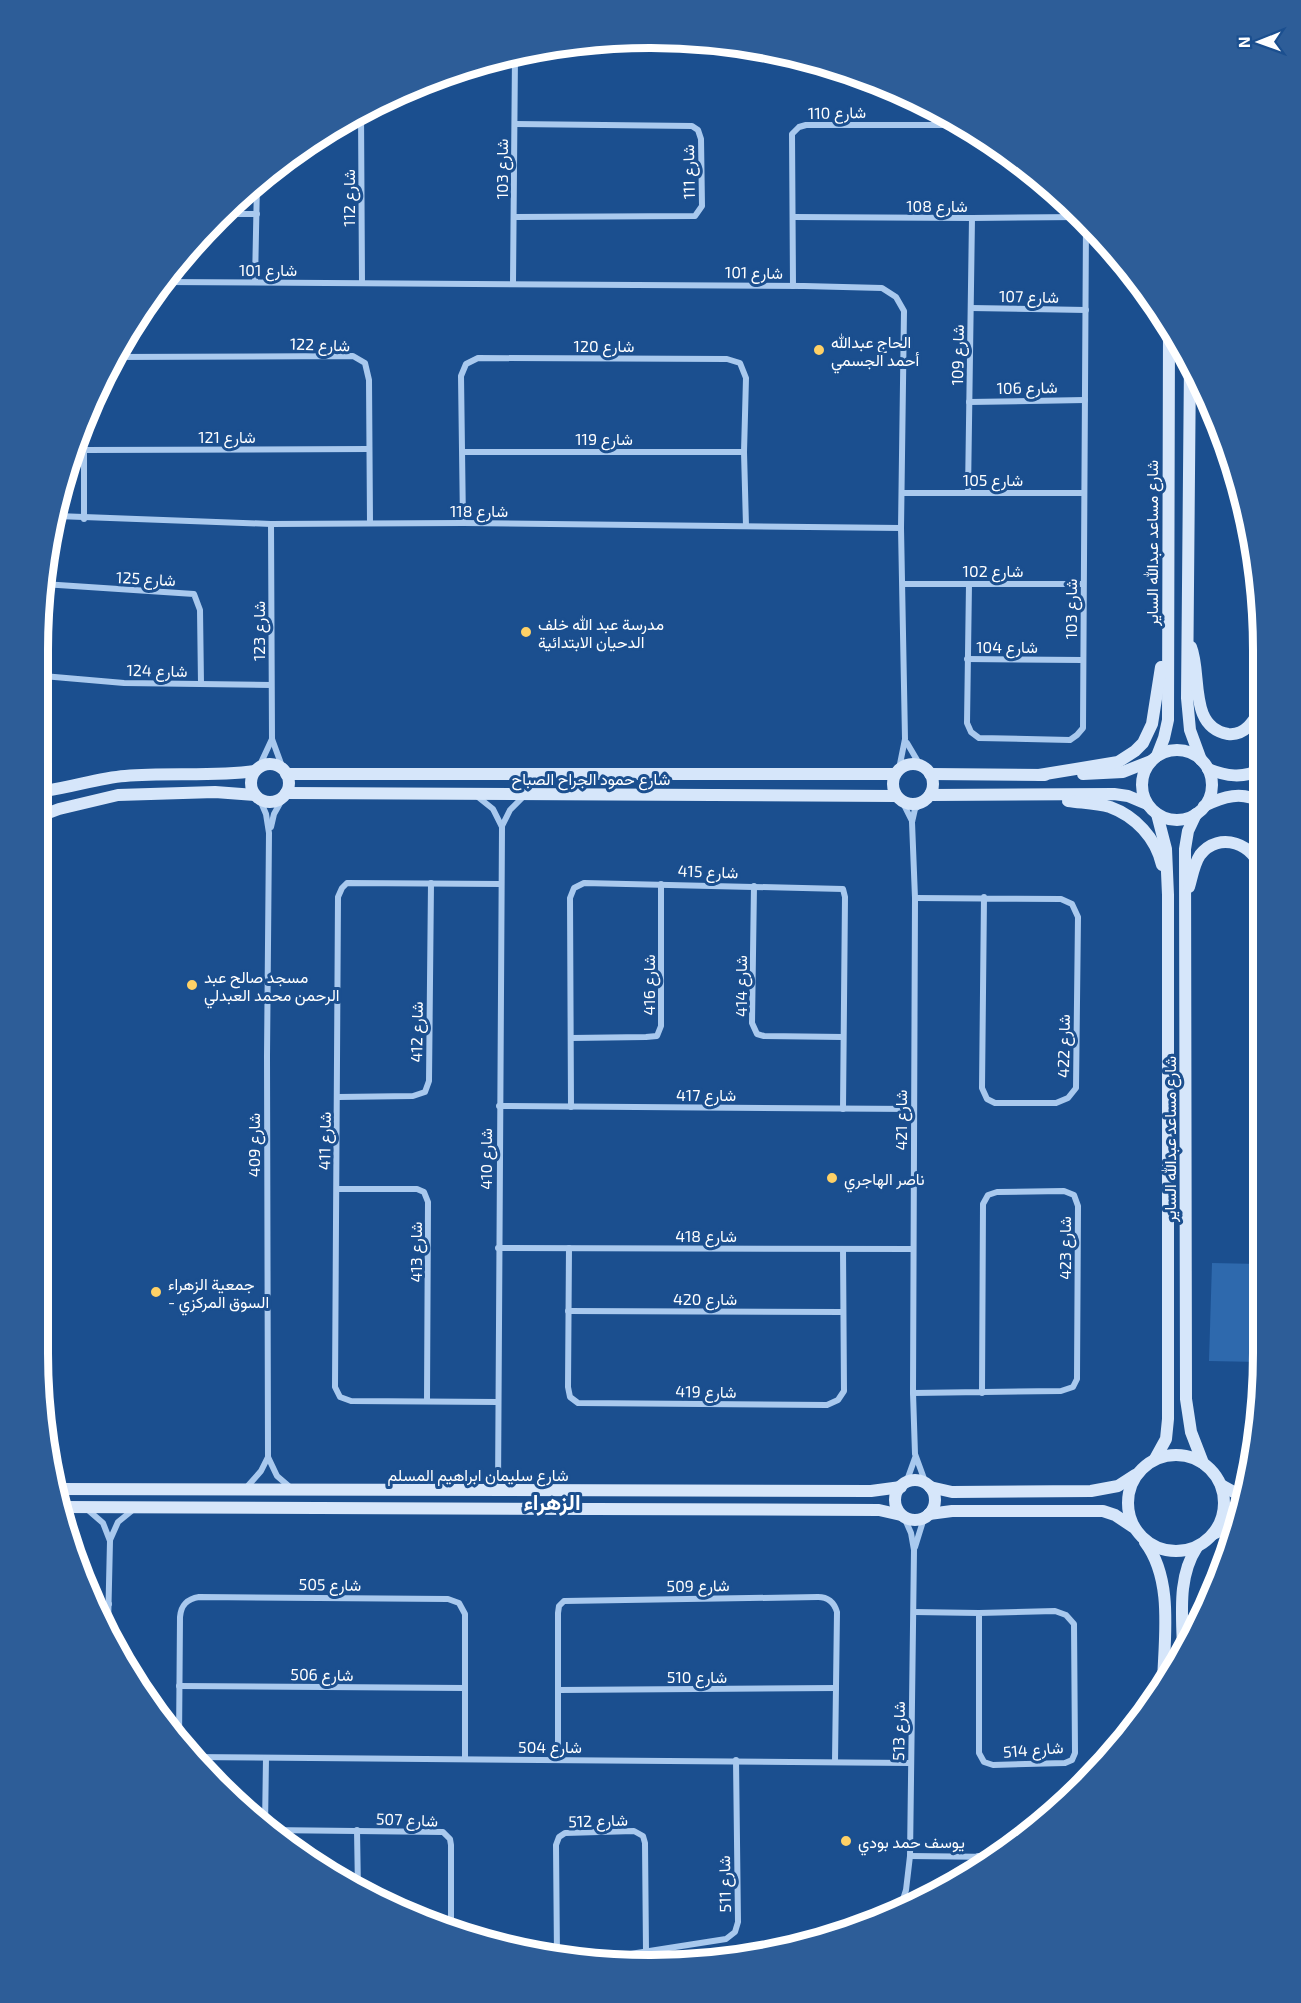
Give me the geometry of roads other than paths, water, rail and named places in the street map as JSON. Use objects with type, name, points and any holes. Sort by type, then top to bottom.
[{"type":"street","name":"شارع 103","points":[[513,284],[515,64]]},
{"type":"street","name":"شارع 112","points":[[361,122],[362,283]]},
{"type":"street","name":"شارع 111","points":[[515,124],[692,126],[698,130],[701,139],[702,206],[694,216],[515,217]]},
{"type":"street","name":"شارع 110","points":[[793,286],[792,134],[806,124],[944,125]]},
{"type":"street","points":[[255,282],[257,195]]},
{"type":"street","points":[[235,214],[256,214]]},
{"type":"street","name":"شارع 108","points":[[793,217],[972,219],[1069,217]]},
{"type":"street","name":"شارع 109","points":[[968,492],[972,219]]},
{"type":"street","name":"شارع 103","points":[[969,584],[967,723],[971,732],[980,738],[1070,740],[1083,728],[1086,234]]},
{"type":"street","name":"شارع 101","points":[[175,282],[793,286],[882,288],[896,297],[904,311],[901,528],[905,739],[897,772]]},
{"type":"street","name":"شارع 107","points":[[971,309],[1086,310]]},
{"type":"street","name":"شارع مساعد عبدالله الساير","points":[[1154,758],[1164,738],[1167,720],[1169,344]]},
{"type":"street","name":"شارع 122","points":[[125,357],[353,356],[365,363],[369,380],[370,523]]},
{"type":"street","name":"شارع 120","points":[[463,523],[461,376],[466,364],[478,358],[727,359],[740,363],[746,378],[744,452],[747,526]]},
{"type":"street","points":[[1190,382],[1188,720],[1193,741],[1204,764],[1211,788],[1200,810]]},
{"type":"street","name":"شارع 106","points":[[969,402],[1085,400]]},
{"type":"street","points":[[84,519],[85,444]]},
{"type":"street","name":"شارع 121","points":[[85,450],[369,449]]},
{"type":"street","name":"شارع 119","points":[[463,452],[744,452]]},
{"type":"street","name":"شارع 105","points":[[902,493],[1084,493]]},
{"type":"street","name":"شارع 118","points":[[64,517],[272,524],[463,523],[901,528]]},
{"type":"street","name":"شارع 123","points":[[272,524],[272,739],[285,771]]},
{"type":"street","name":"شارع 102","points":[[903,584],[1083,584]]},
{"type":"street","name":"شارع 125","points":[[52,585],[194,594],[200,610],[201,684]]},
{"type":"street","points":[[1039,775],[1118,762],[1136,751],[1143,743],[1155,712],[1167,618]]},
{"type":"street","points":[[1188,638],[1196,663],[1203,716],[1209,725],[1229,734],[1242,732],[1253,721]]},
{"type":"street","name":"شارع 104","points":[[967,659],[1083,660]]},
{"type":"street","name":"شارع 124","points":[[48,676],[124,683],[271,685]]},
{"type":"street","name":"شارع 123","points":[[257,769],[272,739]]},
{"type":"street","name":"شارع 101","points":[[905,739],[920,765]]},
{"type":"street","points":[[930,774],[1054,775],[1123,772],[1138,768],[1154,758],[1175,750],[1185,751],[1204,764],[1236,776],[1253,773]]},
{"type":"street","points":[[1154,758],[1145,770],[1142,782],[1143,793],[1148,804],[1157,814],[1177,820],[1187,818],[1217,800],[1238,796],[1253,799]]},
{"type":"street","points":[[48,790],[114,777],[220,774],[257,769],[271,764],[285,771],[289,784],[284,795],[274,802],[230,793],[118,795],[48,813]]},
{"type":"street","points":[[912,822],[915,809],[927,798],[933,785],[930,774],[920,765],[905,765],[897,772],[893,785],[899,799],[910,804],[918,804],[927,798],[1121,795],[1148,804]]},
{"type":"street","points":[[257,769],[251,779],[251,788],[258,798]]},
{"type":"street","name":"شارع حمود الجراح الصباح","points":[[285,771],[815,775],[897,772]]},
{"type":"street","points":[[179,774],[176,781],[179,793]]},
{"type":"street","points":[[591,774],[596,784],[591,794]]},
{"type":"street","points":[[814,795],[812,785],[815,775]]},
{"type":"street","points":[[1054,775],[1057,782],[1054,795]]},
{"type":"street","name":"شارع حمود الجراح الصباح","points":[[284,795],[814,795],[899,799]]},
{"type":"street","name":"شارع 409","points":[[269,833],[274,814],[284,795]]},
{"type":"street","points":[[474,795],[494,809],[502,827]]},
{"type":"street","points":[[502,827],[510,810],[525,795]]},
{"type":"street","points":[[1040,795],[1110,807],[1136,822],[1155,845],[1168,895]]},
{"type":"street","name":"شارع 409","points":[[258,798],[266,814],[269,833],[268,1457]]},
{"type":"street","name":"شارع 421","points":[[899,799],[912,822],[915,897],[913,1393],[915,1454],[928,1485]]},
{"type":"street","name":"شارع مساعد عبدالله الساير","points":[[1200,810],[1186,840],[1187,1410],[1191,1432],[1203,1463]]},
{"type":"street","name":"شارع مساعد عبدالله الساير","points":[[1155,1459],[1166,1439],[1168,1419],[1168,895],[1166,849],[1157,814]]},
{"type":"street","name":"شارع 410","points":[[498,1491],[502,827]]},
{"type":"street","points":[[1186,897],[1200,856],[1217,843],[1231,842],[1244,846],[1253,853]]},
{"type":"street","name":"شارع 411","points":[[498,1402],[351,1401],[340,1397],[335,1387],[338,897],[347,883],[501,884]]},
{"type":"street","name":"شارع 415","points":[[571,1107],[570,898],[574,888],[584,883],[843,889],[845,897],[843,1108]]},
{"type":"street","name":"شارع 412","points":[[338,1097],[414,1096],[425,1092],[429,1081],[431,884]]},
{"type":"street","name":"شارع 416","points":[[571,1038],[657,1035],[661,1026],[662,884]]},
{"type":"street","name":"شارع 414","points":[[754,886],[752,1023],[757,1034],[843,1037]]},
{"type":"street","name":"شارع 422","points":[[915,897],[984,897],[1061,899],[1072,904],[1078,917],[1076,1088],[1068,1098],[1056,1103],[995,1103],[987,1099],[982,1088],[984,897]]},
{"type":"street","name":"شارع 417","points":[[499,1106],[913,1109]]},
{"type":"street","name":"شارع 413","points":[[337,1189],[417,1189],[424,1192],[428,1202],[427,1400]]},
{"type":"street","name":"شارع 423","points":[[913,1393],[982,1393],[1061,1391],[1073,1387],[1077,1379],[1078,1206],[1074,1195],[1065,1191],[997,1192],[988,1195],[983,1204],[982,1393]]},
{"type":"street","name":"شارع 418","points":[[498,1248],[913,1249]]},
{"type":"street","name":"شارع 419","points":[[568,1248],[568,1387],[570,1397],[578,1403],[827,1406],[838,1400],[844,1391],[843,1249]]},
{"type":"street","name":"شارع 420","points":[[568,1311],[843,1312]]},
{"type":"street","name":"شارع 421","points":[[903,1485],[915,1454]]},
{"type":"street","points":[[902,1516],[895,1503],[896,1496],[903,1485],[919,1481],[952,1492],[1105,1490],[1130,1479],[1155,1459],[1180,1455],[1203,1463],[1214,1473],[1221,1485],[1224,1511],[1220,1524],[1212,1535]]},
{"type":"street","points":[[245,1489],[257,1478],[268,1457]]},
{"type":"street","points":[[268,1457],[277,1476],[293,1489]]},
{"type":"street","points":[[1140,1470],[1132,1483],[1128,1498],[1129,1514],[1155,1558],[1163,1584],[1163,1668]]},
{"type":"street","name":"شارع سليمان ابراهيم المسلم","points":[[64,1489],[871,1491],[903,1485]]},
{"type":"street","points":[[927,1516],[933,1509],[935,1498],[928,1485]]},
{"type":"street","points":[[1221,1485],[1236,1493]]},
{"type":"street","points":[[703,1510],[701,1500],[704,1490]]},
{"type":"street","points":[[687,1491],[688,1510]]},
{"type":"street","points":[[1043,1492],[1051,1501],[1044,1511]]},
{"type":"street","points":[[69,1507],[879,1510],[910,1520],[952,1511],[1103,1511],[1120,1518],[1152,1546],[1167,1551],[1182,1551],[1197,1547]]},
{"type":"street","points":[[84,1508],[95,1514],[103,1523],[110,1541]]},
{"type":"street","points":[[108,1616],[110,1541],[118,1522],[137,1508]]},
{"type":"street","name":"شارع 513","points":[[902,1516],[911,1533],[915,1550],[910,1856],[903,1899]]},
{"type":"street","name":"شارع 513","points":[[915,1550],[927,1516]]},
{"type":"street","points":[[1183,1634],[1183,1586],[1187,1565],[1197,1547],[1212,1535],[1226,1528]]},
{"type":"street","name":"شارع 505","points":[[179,1726],[180,1612],[185,1603],[199,1597],[452,1599],[462,1606],[465,1614],[465,1759]]},
{"type":"street","name":"شارع 509","points":[[558,1760],[558,1613],[561,1604],[567,1600],[818,1597],[829,1600],[836,1609],[836,1761]]},
{"type":"street","points":[[104,1604],[109,1604]]},
{"type":"street","name":"شارع 514","points":[[914,1612],[1055,1611],[1066,1615],[1074,1624],[1075,1753],[1072,1760],[1065,1763],[993,1765],[984,1762],[980,1752],[979,1613]]},
{"type":"street","name":"شارع 506","points":[[179,1686],[465,1689]]},
{"type":"street","name":"شارع 510","points":[[559,1690],[836,1688]]},
{"type":"street","name":"شارع 504","points":[[204,1757],[910,1763]]},
{"type":"street","name":"شارع 507","points":[[266,1758],[267,1816]]},
{"type":"street","name":"شارع 511","points":[[626,1954],[726,1939],[737,1929],[736,1760]]},
{"type":"street","name":"شارع 507","points":[[283,1829],[437,1830],[448,1836],[451,1845],[451,1921]]},
{"type":"street","points":[[357,1830],[358,1879]]},
{"type":"street","name":"شارع 512","points":[[557,1947],[556,1845],[559,1837],[565,1833],[631,1831],[643,1836],[645,1844],[646,1951]]},
{"type":"street","points":[[910,1856],[978,1856]]},
{"type":"place","name":"الحاج عبدالله أحمد الجسمي","points":[[819,350]]},
{"type":"place","name":"مدرسة عبد الله خلف الدحيان الابتدائية","points":[[526,632]]},
{"type":"place","name":"مسجد صالح عبد الرحمن محمد العبدلي","points":[[192,985]]},
{"type":"place","name":"ناصر الهاجري","points":[[832,1178]]},
{"type":"place","name":"جمعية الزهراء - السوق المركزي","points":[[156,1292]]},
{"type":"place","name":"يوسف حمد بودي","points":[[846,1841]]},
{"type":"district","name":"الزهراء","points":[[552,1501]]}]
